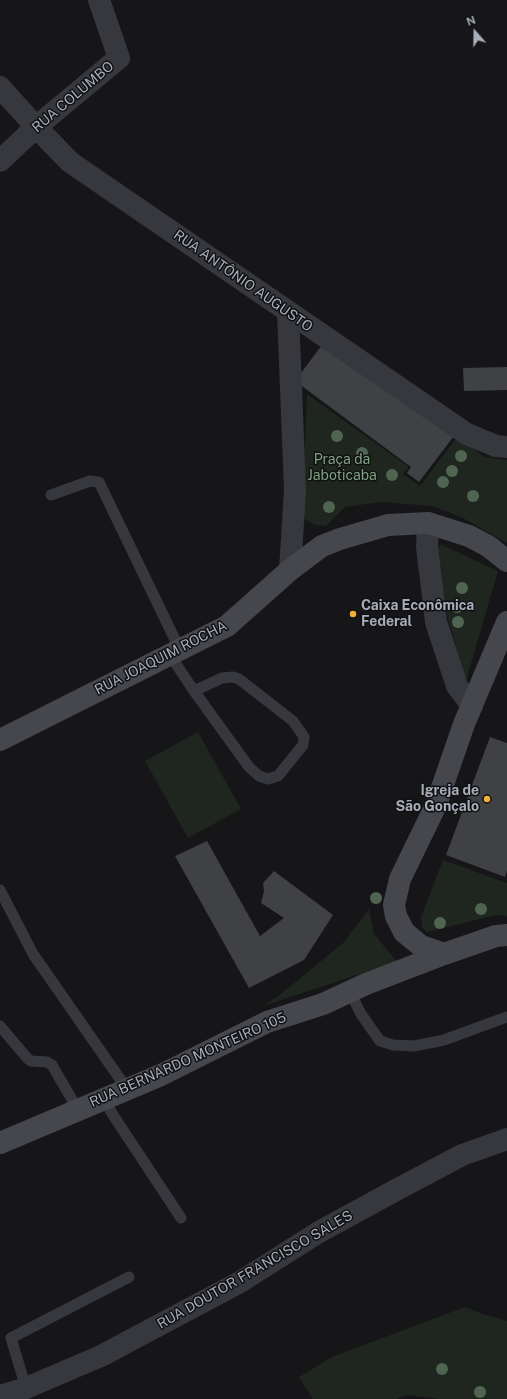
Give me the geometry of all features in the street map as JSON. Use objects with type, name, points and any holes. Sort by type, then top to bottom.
[{"type":"main road","name":"RUA JOAQUIM ROCHA","points":[[0,740],[227,626],[290,570],[322,546],[340,539],[388,525],[428,523],[469,536],[488,546],[507,561]]},
{"type":"main road","points":[[444,954],[421,946],[404,932],[396,916],[394,905],[400,879],[436,804],[472,706],[507,622]]},
{"type":"main road","name":"RUA BERNARDO MONTEIRO 105","points":[[0,1143],[161,1074],[267,1022],[323,1004],[444,954],[496,936],[507,935]]},
{"type":"street","name":"RUA COLUMBO","points":[[0,161],[36,127],[119,58],[99,0]]},
{"type":"street","name":"RUA ANTÔNIO AUGUSTO","points":[[0,87],[70,162],[467,434],[496,446],[507,447]]},
{"type":"street","points":[[288,312],[295,490],[290,570]]},
{"type":"street","points":[[428,523],[427,547],[436,622],[457,686],[472,706]]},
{"type":"street","points":[[293,525],[322,546]]},
{"type":"street","name":"RUA DOUTOR FRANCISCO SALES","points":[[9,1390],[101,1356],[240,1282],[320,1232],[462,1155],[507,1139]]},
{"type":"lane","points":[[51,495],[90,481],[99,482],[175,652],[194,690],[249,767],[259,776],[268,779],[278,776],[303,745],[304,737],[293,721],[239,679],[233,677],[222,678],[194,690]]},
{"type":"lane","points":[[0,890],[33,954],[127,1089]]},
{"type":"lane","points":[[350,992],[361,1014],[380,1041],[393,1045],[414,1046],[444,1040],[507,1017]]},
{"type":"lane","points":[[0,1026],[28,1059],[47,1062],[52,1065],[78,1110]]},
{"type":"lane","points":[[104,1099],[117,1122],[181,1218]]},
{"type":"lane","points":[[9,1390],[11,1338],[129,1277]]},
{"type":"green space","name":"Praça da Jaboticaba","points":[[307,394],[409,467],[403,474],[420,486],[457,437],[485,457],[507,460],[507,543],[461,517],[432,506],[381,502],[345,507],[326,526],[315,525],[302,517]]},
{"type":"green space","points":[[442,545],[498,571],[466,681],[444,604],[437,547]]},
{"type":"green space","points":[[198,732],[241,809],[188,838],[145,761]]},
{"type":"green space","points":[[443,860],[507,883],[507,916],[496,915],[427,932],[422,927],[421,917]]},
{"type":"green space","points":[[369,909],[374,934],[397,962],[263,1006],[281,994],[343,943]]},
{"type":"green space","points":[[465,1307],[507,1321],[507,1399],[440,1399],[406,1395],[397,1399],[313,1399],[299,1377],[332,1357]]},
{"type":"building","points":[[325,341],[454,436],[419,482],[407,473],[411,467],[295,381]]},
{"type":"building","points":[[507,367],[507,390],[464,391],[463,368]]},
{"type":"building","name":"Igreja de São Gonçalo","points":[[490,737],[507,743],[507,871],[505,877],[446,855]]},
{"type":"building","points":[[207,841],[260,936],[284,918],[261,903],[264,891],[263,883],[274,871],[333,915],[304,960],[249,988],[175,856]]},
{"type":"place","name":"Caixa Econômica Federal","points":[[353,614]]},
{"type":"place","name":"Igreja de São Gonçalo","points":[[487,799]]}]
